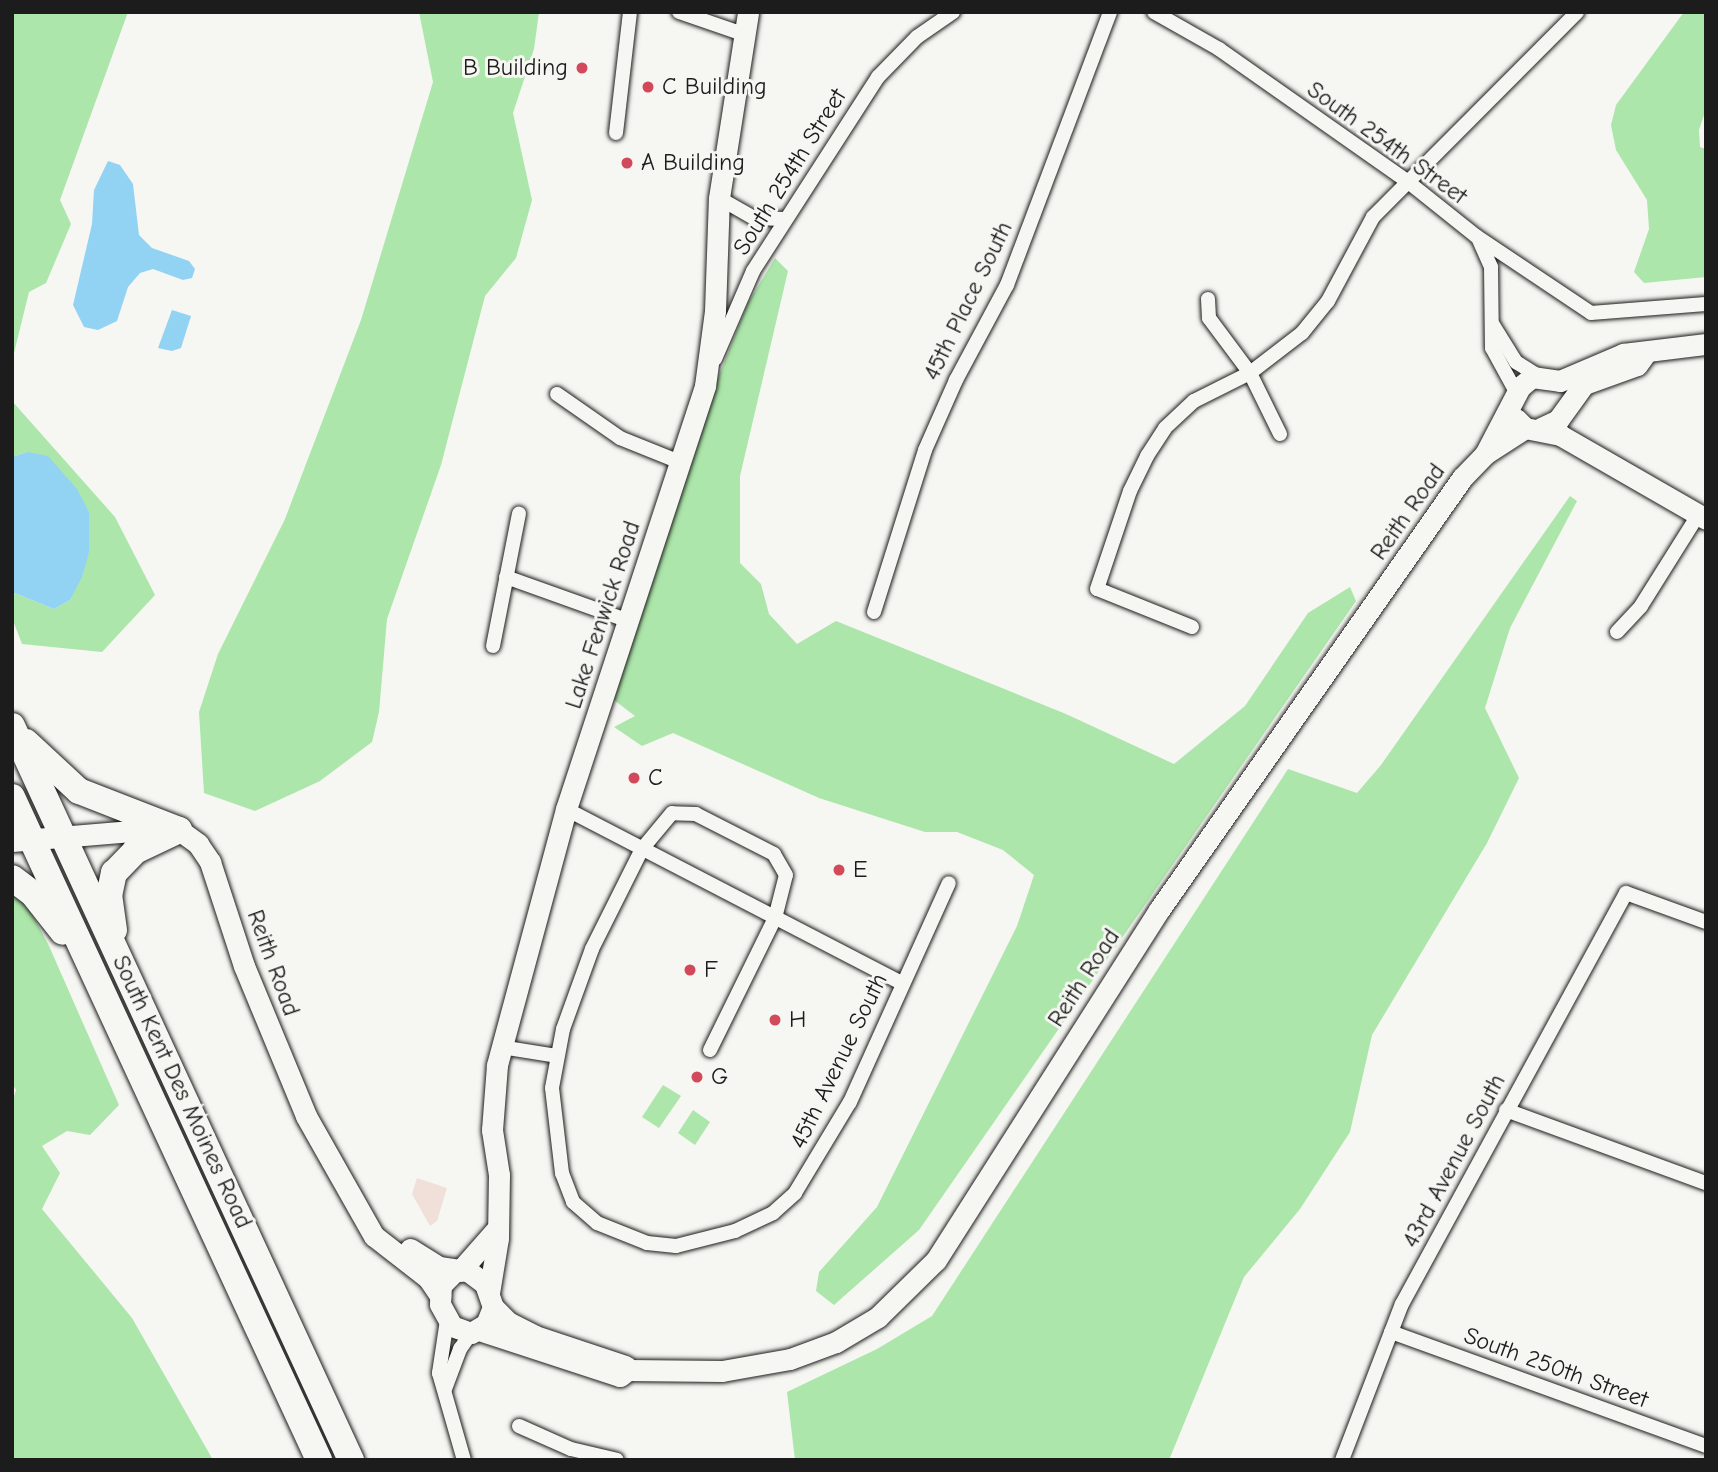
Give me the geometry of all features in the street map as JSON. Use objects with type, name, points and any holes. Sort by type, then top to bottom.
[{"type":"highway","points":[[14,729],[79,791],[179,830]]},
{"type":"highway","name":"South Kent Des Moines Road","points":[[14,729],[351,1460]]},
{"type":"highway","name":"South Kent Des Moines Road","points":[[12,797],[22,840],[91,967],[319,1460]]},
{"type":"highway","points":[[117,953],[109,896],[114,873],[135,851],[179,830]]},
{"type":"highway","points":[[12,878],[33,894],[91,967]]},
{"type":"main road","name":"Lake Fenwick Road","points":[[491,1300],[500,1190],[492,1121],[501,1047],[566,809],[682,463],[705,386],[715,311],[719,198],[748,12]]},
{"type":"main road","points":[[1702,517],[1584,448],[1533,428],[1513,415],[1515,398],[1526,380],[1569,378],[1623,354],[1646,354],[1706,344]]},
{"type":"main road","points":[[1533,428],[1552,426],[1584,384],[1637,365],[1646,354]]},
{"type":"main road","points":[[1547,379],[1566,393],[1567,420],[1584,448]]},
{"type":"main road","name":"Reith Road","points":[[1485,454],[1492,433],[1515,398]]},
{"type":"main road","name":"Reith Road","points":[[179,830],[198,844],[210,862],[244,966],[306,1116],[369,1222],[374,1236],[428,1278],[440,1296],[447,1320],[458,1332],[475,1332],[620,1376],[628,1370],[722,1371],[790,1359],[836,1342],[878,1317],[909,1290],[936,1260],[1159,910],[1462,478],[1485,454],[1533,428]]},
{"type":"main road","points":[[22,840],[132,829],[179,830]]},
{"type":"main road","name":"Reith Road","points":[[369,1222],[383,1224],[425,1261],[478,1277],[491,1300],[522,1330],[624,1364],[628,1370]]},
{"type":"main road","points":[[440,1296],[440,1285],[496,1230]]},
{"type":"main road","points":[[475,1332],[491,1300]]},
{"type":"street","points":[[615,133],[630,12]]},
{"type":"street","points":[[679,12],[743,34]]},
{"type":"street","name":"South 254th Street","points":[[705,386],[730,319],[784,219],[878,77],[917,37],[953,12]]},
{"type":"street","name":"45th Place South","points":[[874,612],[925,450],[956,380],[1007,285],[1110,12]]},
{"type":"street","name":"South 254th Street","points":[[1154,12],[1219,49],[1407,181],[1476,236],[1591,313],[1706,304]]},
{"type":"street","points":[[1192,627],[1097,589],[1130,491],[1166,428],[1194,401],[1250,373],[1302,333],[1334,290],[1373,217],[1577,12]]},
{"type":"street","points":[[719,198],[741,214],[784,219]]},
{"type":"street","points":[[1476,236],[1491,267],[1492,348],[1515,390],[1515,398]]},
{"type":"street","points":[[1208,299],[1209,318],[1250,373],[1280,434]]},
{"type":"street","points":[[1493,325],[1516,362],[1547,379]]},
{"type":"street","points":[[556,394],[620,438],[682,463]]},
{"type":"street","points":[[493,646],[519,513]]},
{"type":"street","points":[[1618,632],[1641,606],[1702,517]]},
{"type":"street","points":[[506,577],[629,621]]},
{"type":"street","points":[[566,809],[902,983]]},
{"type":"street","name":"45th Avenue South","points":[[775,918],[786,885],[785,871],[774,854],[688,811],[672,813],[664,818],[642,849],[582,972],[557,1056],[552,1102],[562,1173],[568,1194],[586,1216],[647,1243],[694,1243],[757,1222],[784,1205],[813,1168],[855,1090],[949,883]]},
{"type":"street","name":"43rd Avenue South","points":[[1342,1460],[1391,1332],[1506,1110],[1626,893],[1706,922]]},
{"type":"street","points":[[710,1050],[775,918]]},
{"type":"street","points":[[501,1047],[557,1056]]},
{"type":"street","points":[[1506,1110],[1706,1184]]},
{"type":"street","points":[[447,1320],[439,1373],[464,1460]]},
{"type":"street","points":[[445,1389],[460,1349],[475,1332]]},
{"type":"street","name":"South 250th Street","points":[[1391,1332],[1706,1446]]},
{"type":"street","points":[[519,1426],[573,1454],[617,1460]]},
{"type":"shaded area","points":[[417,1178],[447,1188],[437,1221],[430,1226],[412,1194]]},
{"type":"green space","points":[[12,12],[128,12],[60,200],[71,224],[46,283],[29,292],[12,361]]},
{"type":"green space","points":[[419,12],[539,12],[534,49],[513,113],[532,200],[516,258],[485,296],[441,465],[387,619],[379,712],[372,742],[320,781],[255,811],[204,793],[199,712],[218,654],[285,519],[361,320],[433,82]]},
{"type":"green space","points":[[1684,12],[1706,12],[1706,109],[1699,130],[1700,147],[1706,149],[1706,277],[1644,283],[1634,272],[1649,229],[1647,200],[1616,150],[1611,125],[1616,105]]},
{"type":"green space","points":[[775,258],[788,271],[740,476],[740,563],[761,584],[769,614],[797,644],[836,621],[1066,714],[1174,764],[1245,706],[1308,613],[1350,587],[1356,601],[919,1230],[834,1305],[816,1291],[819,1272],[877,1207],[1017,926],[1034,875],[1003,850],[957,832],[925,832],[819,798],[673,733],[642,746],[614,727],[635,716],[614,700],[710,398],[748,303]]},
{"type":"green space","points":[[12,401],[115,517],[155,595],[102,652],[22,644],[12,618],[12,592],[54,609],[70,600],[89,553],[27,452],[12,457]]},
{"type":"green space","points":[[1570,496],[1577,501],[1510,628],[1485,708],[1519,778],[1487,843],[1372,1035],[1350,1132],[1300,1209],[1244,1277],[1169,1460],[795,1460],[787,1392],[877,1349],[932,1316],[1288,769],[1357,793],[1381,765]]},
{"type":"green space","points":[[12,893],[30,910],[49,946],[119,1105],[90,1135],[67,1131],[42,1146],[60,1173],[42,1209],[132,1318],[213,1460],[12,1460],[12,1102],[16,1090],[12,1083]]},
{"type":"green space","points":[[663,1085],[681,1096],[659,1128],[642,1117]]},
{"type":"green space","points":[[693,1110],[710,1122],[695,1145],[678,1133]]},
{"type":"water","points":[[108,161],[120,165],[133,184],[139,235],[152,248],[189,261],[195,269],[192,278],[183,280],[153,269],[140,273],[128,287],[117,321],[98,330],[84,327],[73,305],[92,224],[94,190]]},
{"type":"water","points":[[172,310],[191,316],[181,348],[172,351],[158,348]]},
{"type":"water","points":[[27,452],[48,456],[77,489],[89,512],[89,553],[82,577],[70,600],[54,609],[12,592],[12,457]]},
{"type":"place","name":"B Building","points":[[582,68]]},
{"type":"place","name":"C Building","points":[[648,87]]},
{"type":"place","name":"A Building","points":[[627,163]]},
{"type":"place","name":"C","points":[[634,778]]},
{"type":"place","name":"E","points":[[839,870]]},
{"type":"place","name":"F","points":[[690,970]]},
{"type":"place","name":"H","points":[[775,1020]]},
{"type":"place","name":"G","points":[[697,1077]]}]
